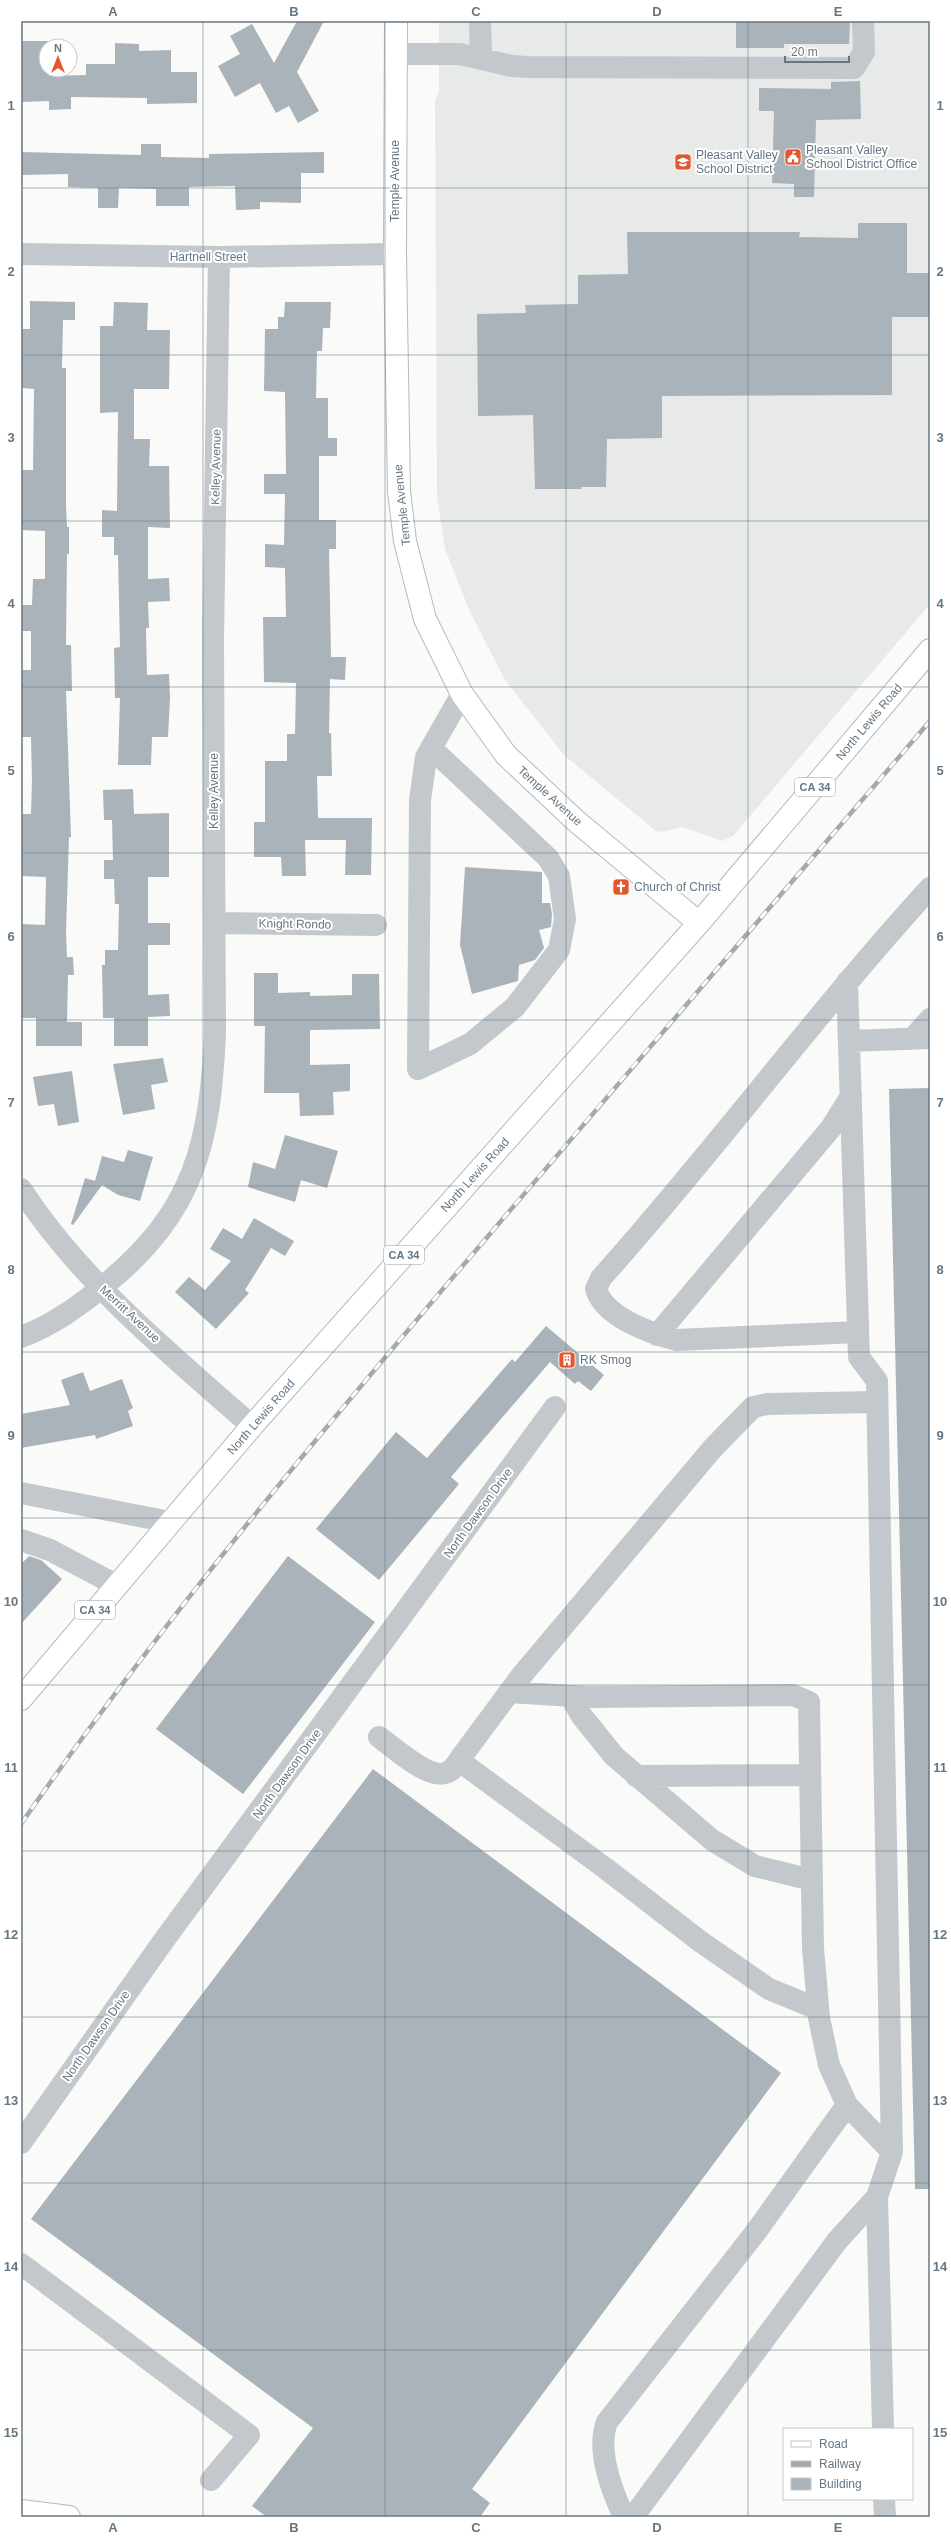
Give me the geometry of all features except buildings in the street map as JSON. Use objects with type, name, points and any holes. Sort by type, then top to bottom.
[{"type":"main road","name":"Temple Avenue","points":[[396,21],[395,254],[398,466],[403,529],[410,567],[425,619],[438,650],[462,694],[488,733],[527,777],[634,870],[699,923]]},
{"type":"main road","name":"North Lewis Road","points":[[21,1699],[252,1426],[699,923],[930,650]]},
{"type":"main road","points":[[21,2511],[69,2517]]},
{"type":"street","points":[[480,21],[480,57]]},
{"type":"street","points":[[396,54],[460,54],[480,57],[512,66],[854,68],[864,52],[863,21]]},
{"type":"street","name":"Hartnell Street","points":[[21,254],[219,258],[395,254]]},
{"type":"street","name":"Kelley Avenue","points":[[21,1338],[64,1317],[101,1288],[126,1267],[165,1223],[184,1192],[198,1157],[207,1127],[213,1078],[215,923],[214,640],[219,258]]},
{"type":"street","points":[[431,748],[548,858],[559,876],[565,919],[559,950],[515,1006],[470,1044],[418,1069],[420,800],[426,757],[431,748],[462,694]]},
{"type":"street","points":[[858,1332],[676,1340],[657,1335],[623,1319],[598,1298],[596,1289],[601,1278],[664,1209],[847,982],[930,888]]},
{"type":"street","name":"Knight Rondo","points":[[215,923],[376,925]]},
{"type":"street","points":[[847,982],[859,1357],[877,1380],[892,2152],[877,2197],[883,2428]]},
{"type":"street","points":[[849,1040],[921,1038],[930,1019]]},
{"type":"street","points":[[657,1335],[831,1128],[851,1096]]},
{"type":"street","name":"Merritt Avenue","points":[[21,1189],[76,1260],[101,1288],[199,1380],[252,1426]]},
{"type":"street","points":[[379,1737],[431,1774],[445,1774],[454,1769],[509,1692],[713,1448],[753,1407],[767,1404],[877,1402]]},
{"type":"street","name":"North Dawson Drive","points":[[21,2143],[158,1948],[555,1407]]},
{"type":"street","points":[[21,1493],[170,1522]]},
{"type":"street","points":[[21,1540],[50,1550],[116,1585]]},
{"type":"street","points":[[509,1692],[571,1697],[793,1695],[803,1698],[809,1702],[813,1948],[818,2010],[829,2065],[847,2105],[892,2152]]},
{"type":"street","points":[[571,1697],[581,1715],[614,1756],[712,1840],[755,1866],[812,1880]]},
{"type":"street","points":[[462,1756],[465,1765],[605,1868],[701,1942],[769,1989],[818,2010]]},
{"type":"street","points":[[636,1776],[810,1775]]},
{"type":"street","points":[[624,2517],[615,2498],[608,2468],[603,2434],[607,2422],[755,2233],[847,2105]]},
{"type":"street","points":[[633,2517],[837,2241],[877,2197]]},
{"type":"street","points":[[21,2264],[249,2435],[210,2480]]},
{"type":"street","points":[[884,2500],[885,2517]]},
{"type":"shaded area","points":[[439,21],[930,21],[930,604],[733,836],[722,841],[683,827],[662,832],[656,831],[564,755],[505,680],[470,612],[445,549],[437,496],[435,101],[439,91]]},
{"type":"railway","points":[[21,1824],[76,1746],[133,1670],[250,1520],[433,1300],[930,721]]},
{"type":"place","name":"Pleasant Valley School District Office","points":[[793,157]]},
{"type":"place","name":"Pleasant Valley School District","points":[[683,162]]},
{"type":"place","name":"Church of Christ","points":[[621,887]]},
{"type":"place","name":"RK Smog","points":[[567,1360]]}]
